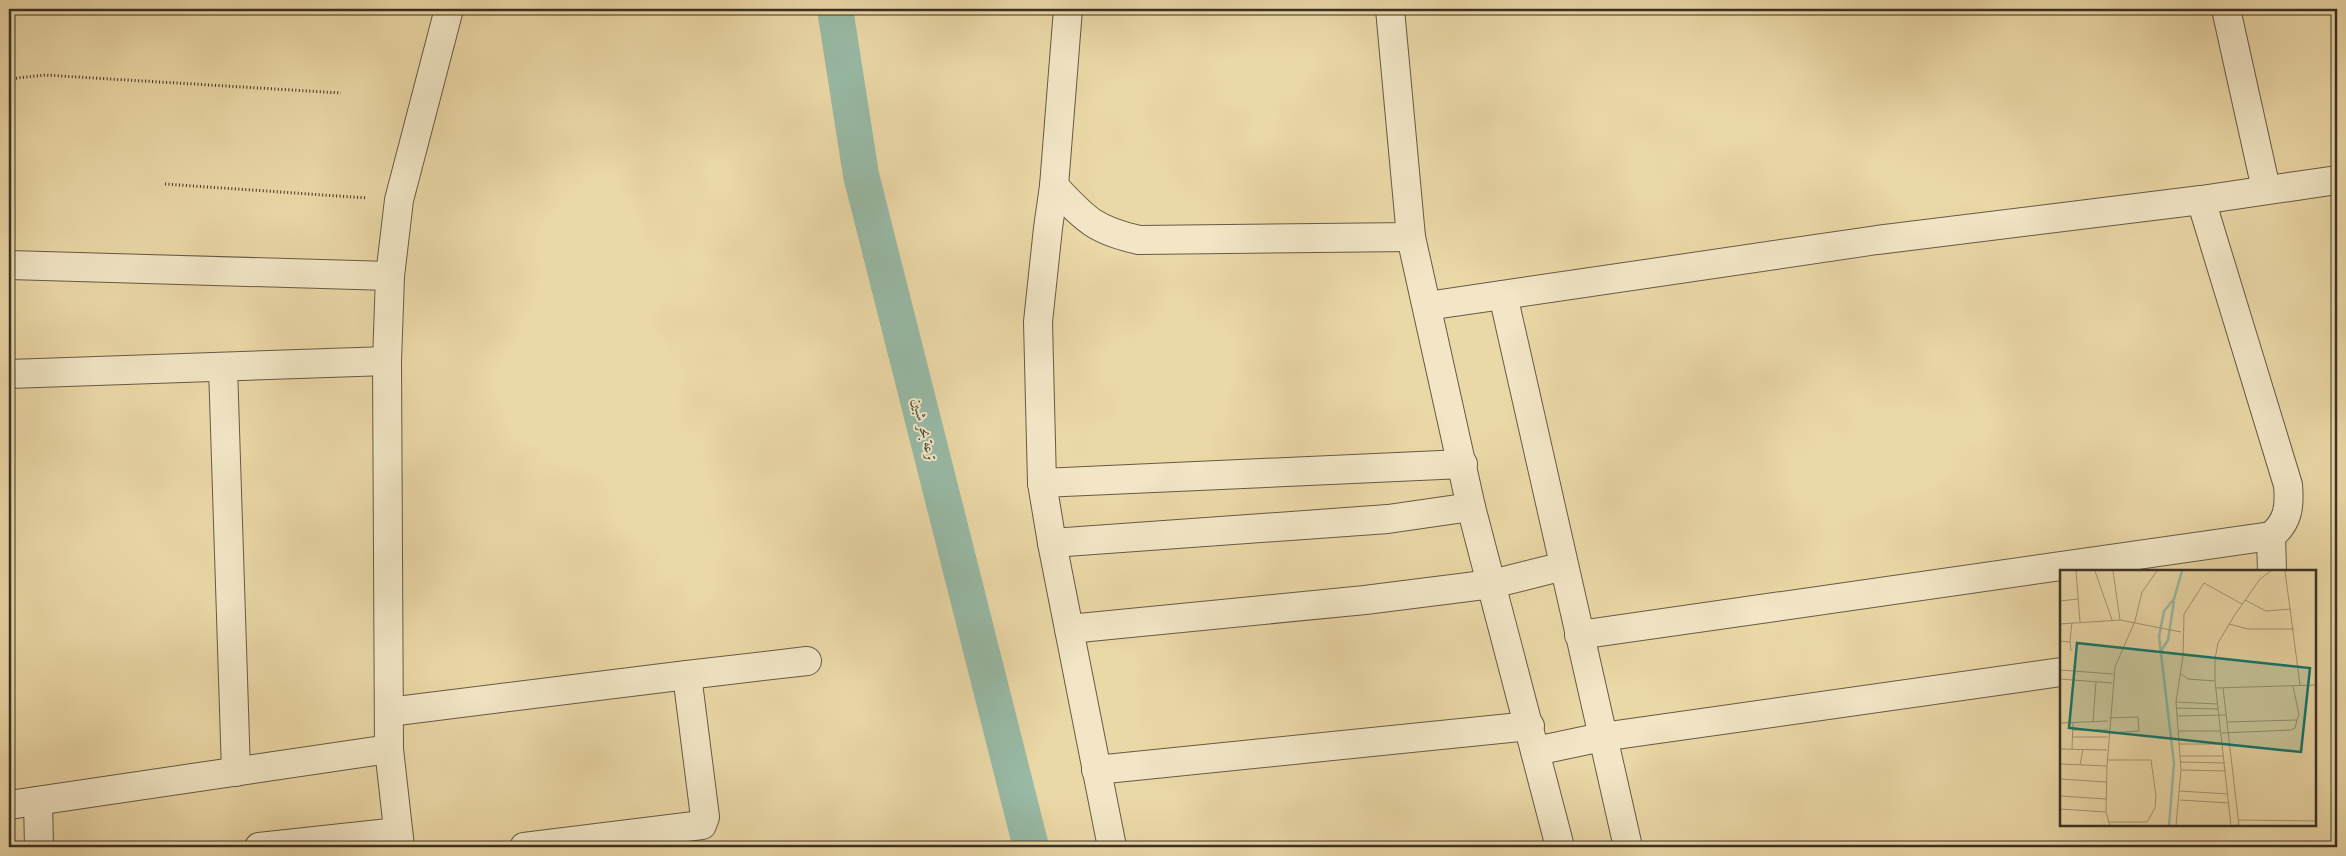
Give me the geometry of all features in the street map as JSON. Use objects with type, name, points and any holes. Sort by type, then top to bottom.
[{"type":"street","points":[[259,847],[399,840],[389,750],[387,362],[390,276],[399,200],[449,9]]},
{"type":"street","points":[[1068,9],[1054,186],[1038,322],[1042,483],[1052,543],[1112,847]]},
{"type":"street","points":[[1390,9],[1411,237],[1463,464],[1471,507],[1560,847]]},
{"type":"street","points":[[2226,9],[2266,189]]},
{"type":"street","points":[[1427,306],[1877,240],[2201,200],[2337,180]]},
{"type":"street","points":[[1054,186],[1093,225],[1115,234],[1139,240],[1411,237]]},
{"type":"street","points":[[1579,635],[2271,536],[2282,528],[2287,516],[2288,485],[2201,200]]},
{"type":"street","points":[[9,265],[390,276]]},
{"type":"street","points":[[1503,295],[1628,847]]},
{"type":"street","points":[[9,374],[387,362]]},
{"type":"street","points":[[223,367],[236,772]]},
{"type":"street","points":[[1042,483],[1463,464]]},
{"type":"street","points":[[1052,543],[1378,520],[1471,507]]},
{"type":"street","points":[[2271,536],[2272,570]]},
{"type":"street","points":[[1069,629],[1288,608],[1492,584],[1564,566]]},
{"type":"street","points":[[389,712],[807,661]]},
{"type":"street","points":[[1096,770],[1533,738],[1602,737],[2060,672]]},
{"type":"street","points":[[524,847],[702,825],[705,817],[687,675]]},
{"type":"street","points":[[9,805],[389,750]]},
{"type":"street","points":[[38,801],[39,847]]},
{"type":"path","points":[[9,79],[45,75],[341,93]]},
{"type":"path","points":[[165,184],[399,200]]},
{"type":"waterway","name":"ترعة بحر شبين","points":[[835,9],[861,175],[1031,847]]}]
